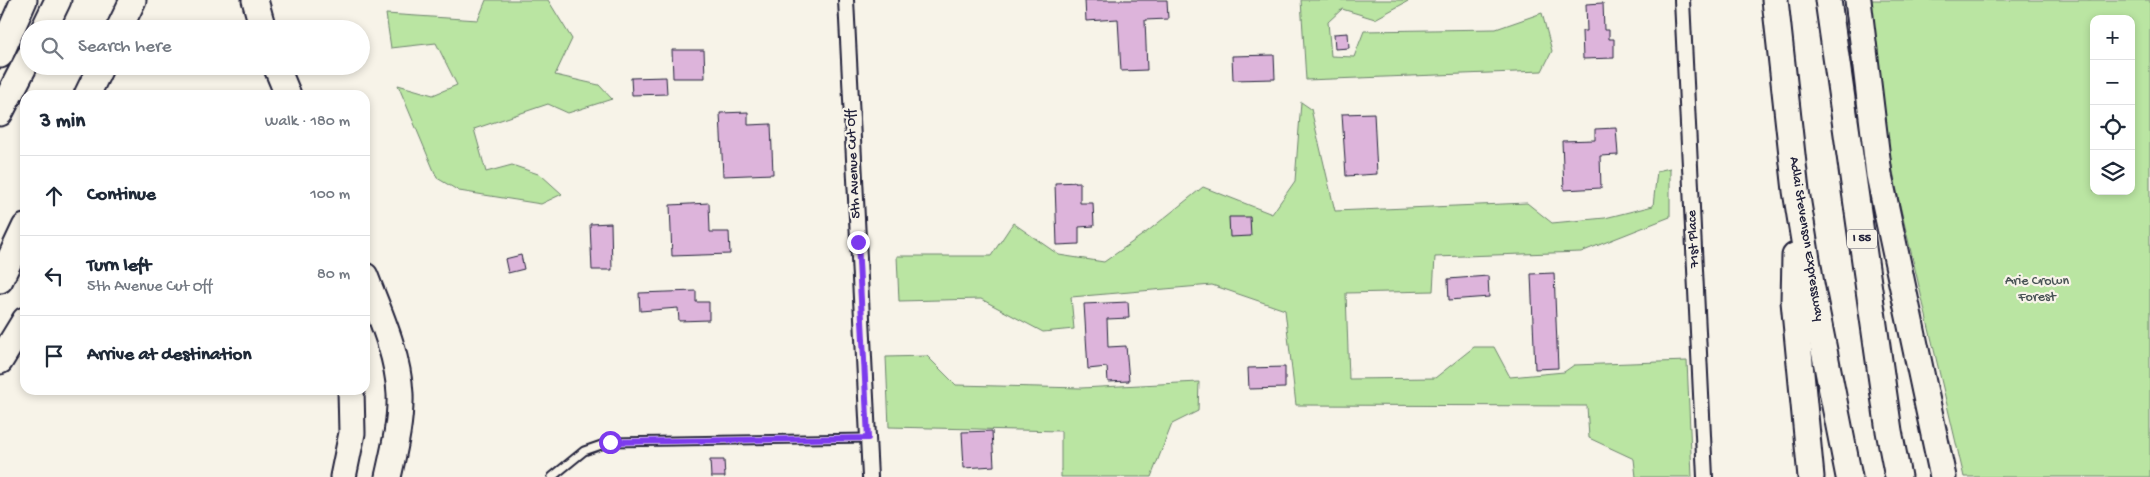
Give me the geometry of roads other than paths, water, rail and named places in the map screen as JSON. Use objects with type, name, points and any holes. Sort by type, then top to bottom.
[{"type":"highway","points":[[0,56],[24,0]]},
{"type":"highway","points":[[48,20],[58,0]]},
{"type":"highway","points":[[123,20],[133,0]]},
{"type":"highway","points":[[255,0],[260,20]]},
{"type":"highway","name":"Adlai Stevenson Expressway","points":[[1775,0],[1796,191],[1849,477]]},
{"type":"highway","name":"I 55","points":[[1828,0],[1888,430],[1898,477]]},
{"type":"highway","points":[[1858,0],[1879,175],[1942,474]]},
{"type":"highway","points":[[0,113],[20,74]]},
{"type":"highway","points":[[89,90],[97,75]]},
{"type":"highway","points":[[280,75],[286,90]]},
{"type":"highway","points":[[1796,191],[1794,301],[1811,477]]},
{"type":"highway","points":[[0,280],[20,238]]},
{"type":"highway","points":[[370,289],[389,338],[400,393],[396,436],[388,477]]},
{"type":"highway","points":[[5,353],[20,328]]},
{"type":"highway","points":[[343,477],[352,433],[351,395]]},
{"type":"street","name":"5th Avenue Cut Off","points":[[846,0],[870,477]]},
{"type":"street","name":"71st Place","points":[[1682,0],[1705,477]]},
{"type":"lane","points":[[552,477],[584,451],[610,442],[868,438]]},
{"type":"park label","name":"Arie Crown Forest","points":[[2037,290]]}]
